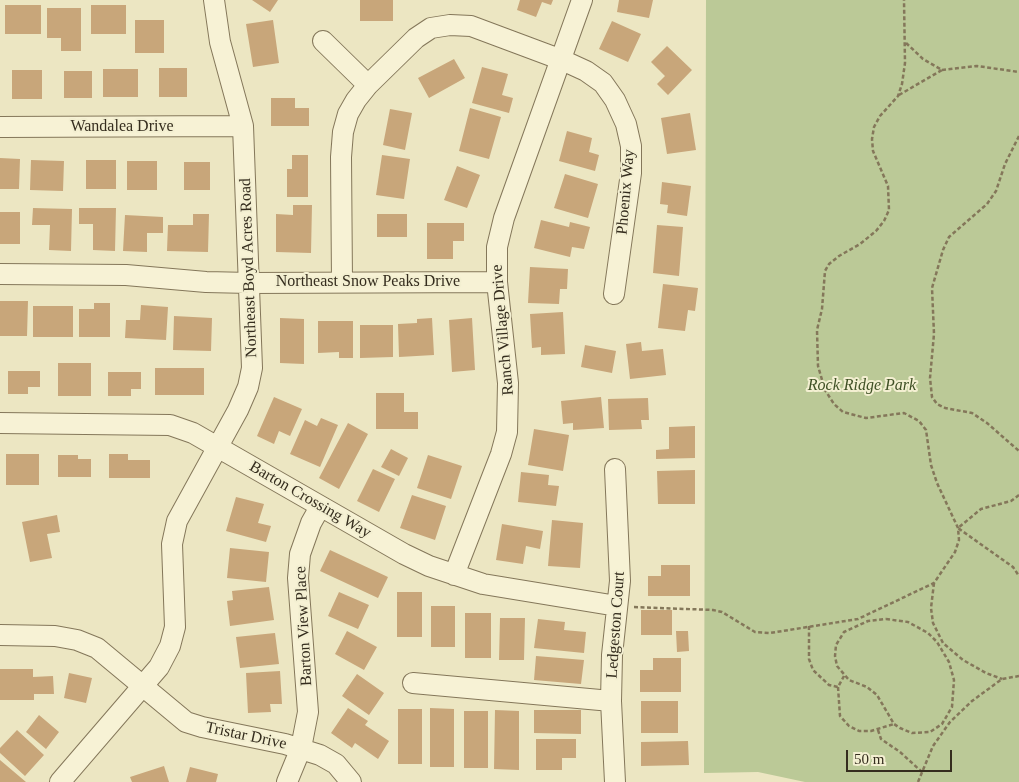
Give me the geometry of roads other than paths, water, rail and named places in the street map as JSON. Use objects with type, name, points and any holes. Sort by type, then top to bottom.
[{"type":"street","name":"Northeast Boyd Acres Road","points":[[60,782],[159,667],[170,646],[175,627],[176,604],[172,544],[176,521],[238,410],[248,386],[252,368],[243,126],[220,42],[214,0]]},
{"type":"street","name":"Ranch Village Drive","points":[[454,576],[501,454],[507,432],[508,383],[497,282],[497,247],[504,218],[582,0]]},
{"type":"street","name":"Phoenix Way","points":[[342,282],[341,157],[343,132],[348,114],[368,85],[416,38],[431,28],[450,24],[471,26],[586,71],[602,84],[615,100],[626,124],[631,146],[631,173],[614,294]]},
{"type":"street","points":[[323,41],[368,85]]},
{"type":"street","name":"Wandalea Drive","points":[[0,127],[243,126]]},
{"type":"street","name":"Northeast Snow Peaks Drive","points":[[0,274],[126,275],[206,282],[250,283],[497,282]]},
{"type":"street","name":"Barton Crossing Way","points":[[0,423],[170,425],[193,433],[404,554],[454,576],[484,584],[617,606]]},
{"type":"street","name":"Ledgeston Court","points":[[615,469],[620,552],[611,701],[615,782]]},
{"type":"street","name":"Barton View Place","points":[[287,782],[301,748],[306,729],[308,695],[298,578],[304,540],[320,507]]},
{"type":"street","name":"Tristar Drive","points":[[0,635],[55,636],[77,640],[104,653],[186,722],[301,748],[320,755],[336,764],[351,782]]},
{"type":"street","points":[[413,683],[611,701]]},
{"type":"park label","name":"Rock Ridge Park","points":[[862,386]]}]
